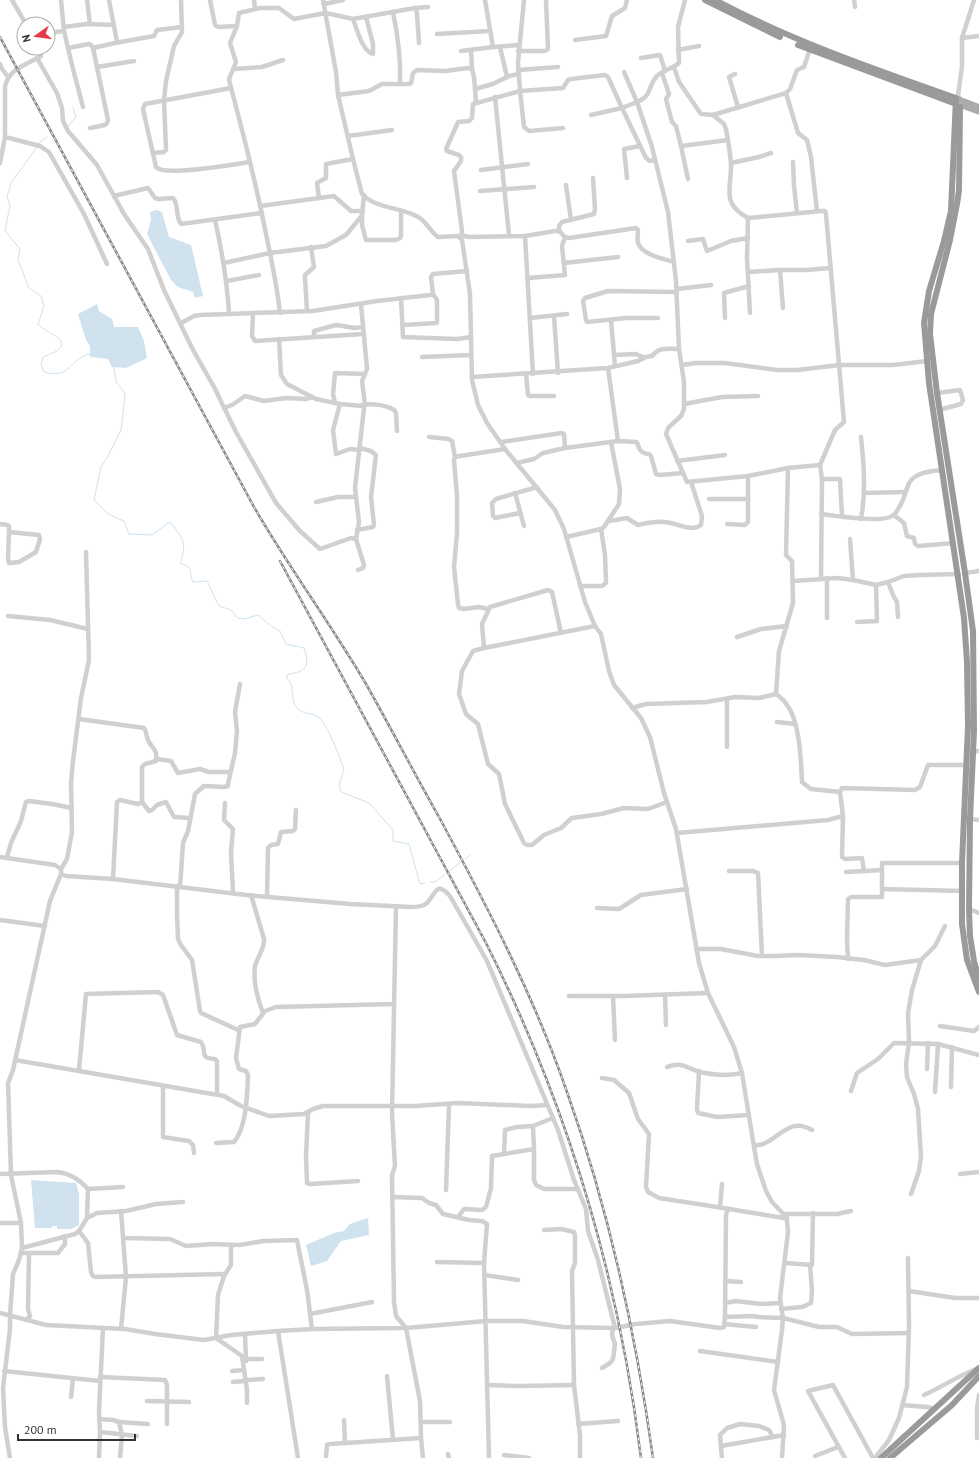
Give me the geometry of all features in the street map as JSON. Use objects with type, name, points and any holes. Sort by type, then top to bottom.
[{"type":"highway","points":[[705,0],[763,29],[810,49],[958,100]]},
{"type":"highway","points":[[714,0],[802,42],[958,100]]},
{"type":"highway","points":[[958,100],[951,211],[944,241],[929,291],[924,323],[926,361],[942,470],[954,544],[962,573],[967,662],[968,726],[962,863],[962,924],[967,960],[979,992]]},
{"type":"highway","points":[[958,100],[958,204],[931,314],[930,334],[936,393],[962,573],[973,631],[976,662],[974,731],[976,751],[970,819],[969,909],[970,936],[974,961],[979,979]]},
{"type":"highway","points":[[881,1458],[979,1368]]},
{"type":"highway","points":[[890,1458],[952,1405],[979,1376]]},
{"type":"main road","points":[[958,100],[979,107]]},
{"type":"main road","points":[[958,100],[979,112]]},
{"type":"street","points":[[12,0],[21,16]]},
{"type":"street","points":[[61,0],[64,29],[83,107]]},
{"type":"street","points":[[87,0],[90,24]]},
{"type":"street","points":[[109,0],[117,42],[115,43]]},
{"type":"street","points":[[153,153],[164,152],[166,150],[164,100],[166,81],[174,46],[181,35],[181,0]]},
{"type":"street","points":[[210,0],[215,25],[218,27],[237,26]]},
{"type":"street","points":[[254,0],[255,9]]},
{"type":"street","points":[[343,0],[324,2],[336,72],[338,95],[353,159],[364,195],[362,225],[366,240],[396,240],[400,238],[401,212]]},
{"type":"street","points":[[485,0],[493,47]]},
{"type":"street","points":[[524,0],[518,51],[524,127],[525,130],[563,128]]},
{"type":"street","points":[[518,51],[545,51],[548,49],[546,0]]},
{"type":"street","points":[[575,40],[606,36],[612,16],[625,8],[627,0]]},
{"type":"street","points":[[591,115],[622,108],[647,97],[656,77],[674,67],[678,63],[678,27],[685,0]]},
{"type":"street","points":[[854,0],[855,7]]},
{"type":"street","points":[[958,100],[962,67],[962,38],[974,0]]},
{"type":"street","points":[[280,313],[262,213],[229,79],[236,62],[230,43],[237,26],[239,13],[264,7],[279,8],[294,19],[326,13],[354,19],[428,7]]},
{"type":"street","points":[[415,8],[417,13],[419,43]]},
{"type":"street","points":[[393,12],[398,37],[401,65],[400,84]]},
{"type":"street","points":[[354,19],[360,40],[369,53],[373,54],[373,44],[366,17]]},
{"type":"street","points":[[56,31],[90,24],[114,25]]},
{"type":"street","points":[[93,48],[154,36],[157,30],[182,28]]},
{"type":"street","points":[[437,34],[490,31]]},
{"type":"street","points":[[962,38],[979,36]]},
{"type":"street","points":[[68,48],[89,44],[93,48],[108,120],[105,125],[90,128]]},
{"type":"street","points":[[461,51],[519,45]]},
{"type":"street","points":[[678,50],[699,46]]},
{"type":"street","points":[[500,47],[507,77]]},
{"type":"street","points":[[674,67],[679,82],[701,114],[713,115],[786,92],[790,89],[797,70],[804,67],[810,49]]},
{"type":"street","points":[[471,50],[476,102]]},
{"type":"street","points":[[641,58],[660,55],[669,94],[666,99],[672,123],[676,126],[688,179]]},
{"type":"street","points":[[0,163],[5,137],[3,87],[8,77],[14,71],[40,56]]},
{"type":"street","points":[[37,58],[57,93],[62,108],[63,121],[68,131],[97,165],[124,214],[148,249],[164,290],[192,348],[236,432],[276,503],[300,531],[320,549],[351,538],[356,539]]},
{"type":"street","points":[[234,69],[262,67],[283,60]]},
{"type":"street","points":[[97,67],[134,61]]},
{"type":"street","points":[[0,64],[8,77]]},
{"type":"street","points":[[475,89],[493,84],[519,72],[558,67]]},
{"type":"street","points":[[338,95],[369,91],[382,84],[411,83],[413,73],[417,70],[445,71],[468,68],[472,69]]},
{"type":"street","points":[[624,72],[637,102],[655,160],[668,212],[677,290],[680,349],[684,382],[684,404],[683,413],[666,431],[667,439],[686,480],[691,482],[748,476],[788,468],[820,465]]},
{"type":"street","points":[[736,74],[729,77],[738,107]]},
{"type":"street","points":[[655,160],[648,160],[608,77],[605,75],[571,79],[568,80],[563,88],[520,91],[476,102],[472,106],[472,118],[469,121],[458,122],[446,149],[461,157],[461,161],[454,171],[462,224],[461,237],[470,294],[472,377],[478,405],[487,423],[505,449],[555,510],[566,537],[580,586],[595,626],[601,634],[614,685],[641,718],[650,737],[667,802],[677,833],[699,963],[708,993],[734,1047],[742,1073],[757,1164],[767,1194],[787,1218],[788,1232],[780,1303],[783,1318],[774,1390],[782,1418],[784,1435],[782,1458]]},
{"type":"street","points":[[231,88],[148,103],[144,106],[156,167],[160,170],[185,171],[250,162]]},
{"type":"street","points":[[786,92],[798,133],[800,136],[806,138],[811,157],[817,211]]},
{"type":"street","points":[[495,97],[509,235]]},
{"type":"street","points":[[713,115],[724,124],[728,140],[730,163],[729,191],[731,202],[737,212],[748,218],[817,211],[825,211],[826,214],[844,422],[835,430],[820,465],[822,479],[821,579]]},
{"type":"street","points":[[348,136],[392,130]]},
{"type":"street","points":[[5,137],[38,146],[49,152],[96,239],[107,264]]},
{"type":"street","points":[[681,146],[728,140]]},
{"type":"street","points":[[627,178],[624,149],[640,146]]},
{"type":"street","points":[[730,163],[771,153]]},
{"type":"street","points":[[319,198],[317,184],[326,178],[326,164],[353,159]]},
{"type":"street","points":[[793,162],[797,213]]},
{"type":"street","points":[[481,170],[528,164]]},
{"type":"street","points":[[593,178],[594,214],[560,223],[559,231],[564,237],[573,238],[636,228],[638,230],[639,246],[653,256],[674,262]]},
{"type":"street","points":[[566,185],[571,220]]},
{"type":"street","points":[[480,191],[534,187]]},
{"type":"street","points":[[114,196],[148,188],[155,198],[170,197],[175,199],[178,220],[181,224],[262,213]]},
{"type":"street","points":[[364,195],[386,207],[416,216],[421,219],[438,237],[525,236],[559,231]]},
{"type":"street","points":[[260,206],[334,196],[351,211],[362,213]]},
{"type":"street","points":[[224,264],[270,253],[326,246],[342,237],[362,213]]},
{"type":"street","points":[[748,218],[747,258],[750,313]]},
{"type":"street","points":[[215,220],[227,281],[229,313]]},
{"type":"street","points":[[525,236],[533,374]]},
{"type":"street","points":[[528,278],[565,275],[562,246],[564,237]]},
{"type":"street","points":[[688,240],[703,239],[707,251],[719,248],[731,241],[748,238]]},
{"type":"street","points":[[307,311],[304,278],[305,275],[314,267],[311,247]]},
{"type":"street","points":[[564,263],[618,257]]},
{"type":"street","points":[[748,272],[831,268]]},
{"type":"street","points":[[780,270],[783,308]]},
{"type":"street","points":[[403,325],[437,323],[437,300],[433,294],[431,277],[433,274],[467,271]]},
{"type":"street","points":[[227,281],[259,275]]},
{"type":"street","points":[[658,318],[626,318],[587,322],[584,311],[584,299],[608,291],[677,290],[711,285]]},
{"type":"street","points":[[725,318],[724,293],[749,286]]},
{"type":"street","points":[[181,323],[194,316],[200,315],[229,313],[239,315],[307,311],[433,294]]},
{"type":"street","points":[[401,298],[403,337],[457,339],[471,337]]},
{"type":"street","points":[[358,570],[363,568],[364,565],[356,539],[359,522],[356,488],[364,411],[362,381],[367,368],[361,304]]},
{"type":"street","points":[[253,314],[252,336],[253,340],[259,342],[363,334]]},
{"type":"street","points":[[530,318],[567,314]]},
{"type":"street","points":[[554,316],[558,373]]},
{"type":"street","points":[[611,320],[615,366]]},
{"type":"street","points":[[314,337],[314,330],[336,325],[355,328],[363,327]]},
{"type":"street","points":[[279,340],[280,371],[284,382],[312,397],[338,404],[384,406],[394,410],[396,413],[397,431]]},
{"type":"street","points":[[614,355],[636,354],[643,357],[652,356],[660,349],[680,349]]},
{"type":"street","points":[[422,357],[471,355]]},
{"type":"street","points":[[472,377],[558,373],[608,368],[638,361],[643,357]]},
{"type":"street","points":[[682,365],[696,363],[725,363],[777,370],[797,370],[840,365],[893,364],[926,361]]},
{"type":"street","points":[[608,368],[618,441]]},
{"type":"street","points":[[357,530],[373,527],[374,525],[370,497],[376,455],[371,450],[360,449],[350,449],[336,454],[333,430],[338,404],[333,394],[335,373],[365,374]]},
{"type":"street","points":[[526,374],[528,395],[554,396]]},
{"type":"street","points":[[936,393],[960,390],[963,400],[961,404],[939,410]]},
{"type":"street","points":[[224,408],[245,396],[264,401],[286,398],[306,399],[312,397]]},
{"type":"street","points":[[684,404],[722,397],[758,396]]},
{"type":"street","points":[[501,442],[562,433],[565,437],[565,448]]},
{"type":"street","points":[[861,436],[865,470],[861,519]]},
{"type":"street","points":[[429,437],[449,439],[452,441],[455,457],[457,534],[454,562],[459,608],[464,609],[476,607],[488,609]]},
{"type":"street","points":[[517,463],[534,459],[543,453],[565,448],[618,441],[637,442],[640,452],[651,456],[656,474],[683,473]]},
{"type":"street","points":[[566,537],[601,529],[609,521],[619,504],[620,494],[611,442]]},
{"type":"street","points":[[455,457],[505,449]]},
{"type":"street","points":[[677,461],[725,455]]},
{"type":"street","points":[[776,694],[779,651],[793,603],[792,562],[786,555],[788,468]]},
{"type":"street","points":[[821,514],[861,519],[888,518],[894,515],[901,505],[909,482],[914,477],[926,472],[942,470]]},
{"type":"street","points":[[727,524],[747,524],[748,476]]},
{"type":"street","points":[[822,479],[840,479],[842,516]]},
{"type":"street","points":[[609,521],[627,518],[638,525],[664,522],[692,528],[700,527],[702,516],[691,482]]},
{"type":"street","points":[[520,513],[495,518],[493,516],[492,503],[494,500],[537,487]]},
{"type":"street","points":[[864,493],[906,492]]},
{"type":"street","points":[[515,493],[524,526]]},
{"type":"street","points":[[316,502],[338,497],[356,497]]},
{"type":"street","points":[[709,499],[748,499]]},
{"type":"street","points":[[894,515],[903,522],[907,536],[914,538],[916,545],[954,544]]},
{"type":"street","points":[[0,524],[9,526],[8,559],[9,563],[19,562],[36,552],[40,539],[38,535],[9,532]]},
{"type":"street","points":[[580,586],[602,586],[606,583],[605,555],[601,529]]},
{"type":"street","points":[[850,539],[853,580]]},
{"type":"street","points":[[10,1458],[2,1427],[1,1388],[10,1329],[13,1274],[22,1251],[21,1223],[11,1175],[8,1083],[53,893],[66,860],[72,832],[71,782],[88,660],[86,552]]},
{"type":"street","points":[[793,580],[827,578],[853,580],[876,585],[899,578],[912,576],[979,571]]},
{"type":"street","points":[[827,578],[827,618]]},
{"type":"street","points":[[888,582],[897,602],[898,617]]},
{"type":"street","points":[[856,622],[877,621],[876,585]]},
{"type":"street","points":[[484,648],[482,624],[488,609],[493,605],[550,590],[552,592],[561,633]]},
{"type":"street","points":[[8,616],[50,620],[88,629]]},
{"type":"street","points":[[595,626],[484,648],[473,652],[462,671],[459,694],[466,714],[478,724],[488,764],[499,774],[501,778],[503,800],[524,843],[527,845],[532,845],[544,835],[561,828],[572,818],[601,814],[624,808],[648,809],[667,802]]},
{"type":"street","points":[[737,637],[761,629],[787,626]]},
{"type":"street","points":[[238,1030],[201,1013],[192,960],[178,939],[177,915],[182,847],[188,830],[196,792],[204,786],[226,787],[235,753],[237,731],[235,715],[240,684]]},
{"type":"street","points":[[776,694],[788,705],[795,724],[800,749],[802,782],[811,789],[840,792]]},
{"type":"street","points":[[632,708],[646,704],[707,702],[735,697],[759,698],[776,694]]},
{"type":"street","points":[[727,747],[728,699]]},
{"type":"street","points":[[79,719],[144,728],[149,742],[156,750],[157,759]]},
{"type":"street","points":[[777,722],[795,724]]},
{"type":"street","points":[[190,818],[174,817],[166,802],[157,805],[149,811],[142,802],[142,767],[145,764],[155,762],[157,759],[171,761],[178,773],[200,769],[209,772],[230,772]]},
{"type":"street","points":[[864,871],[862,858],[845,859],[842,857],[843,816],[840,792],[842,788],[916,790],[920,787],[928,765],[967,764]]},
{"type":"street","points":[[113,880],[117,802],[120,800],[138,804],[142,802]]},
{"type":"street","points":[[7,857],[11,843],[21,821],[26,802],[52,804],[72,808]]},
{"type":"street","points":[[225,803],[224,820],[231,827],[233,832],[231,852],[232,892]]},
{"type":"street","points":[[267,896],[268,848],[271,845],[278,844],[281,832],[293,831],[295,829],[296,810]]},
{"type":"street","points":[[677,833],[828,820],[843,816]]},
{"type":"street","points":[[970,819],[979,820]]},
{"type":"street","points":[[0,857],[55,865],[66,876],[350,904],[411,907],[425,904],[434,892],[441,889],[444,890],[450,896],[487,961],[558,1130],[586,1209],[588,1230],[598,1260],[614,1328],[612,1335],[615,1344],[613,1359],[602,1368]]},
{"type":"street","points":[[848,959],[848,898],[880,897],[882,895],[882,863],[962,863]]},
{"type":"street","points":[[846,872],[882,870]]},
{"type":"street","points":[[729,871],[753,871],[758,873],[762,956]]},
{"type":"street","points":[[597,908],[619,909],[642,895],[686,889]]},
{"type":"street","points":[[882,889],[963,891]]},
{"type":"street","points":[[251,895],[264,942],[255,967],[257,993],[262,1014]]},
{"type":"street","points":[[396,906],[392,1106],[395,1166],[392,1174],[394,1307],[396,1316],[406,1328],[420,1401],[420,1438],[423,1458]]},
{"type":"street","points":[[969,909],[979,913]]},
{"type":"street","points":[[0,920],[45,926]]},
{"type":"street","points":[[911,1194],[920,1165],[921,1149],[918,1109],[907,1077],[906,1064],[909,1043],[908,1013],[912,990],[921,960],[935,946],[945,926]]},
{"type":"street","points":[[696,949],[721,949],[762,956],[798,955],[864,960],[885,965],[921,960]]},
{"type":"street","points":[[79,1070],[86,994],[158,992],[163,995],[176,1035],[201,1042],[203,1044],[205,1057],[215,1059],[217,1061],[217,1094]]},
{"type":"street","points":[[569,996],[708,993]]},
{"type":"street","points":[[665,995],[666,1025]]},
{"type":"street","points":[[613,996],[615,1040]]},
{"type":"street","points":[[216,1143],[232,1143],[236,1140],[242,1127],[246,1107],[248,1075],[246,1071],[237,1068],[236,1058],[238,1030],[240,1027],[255,1024],[265,1011],[276,1007],[394,1004]]},
{"type":"street","points":[[940,1026],[974,1031],[979,1027]]},
{"type":"street","points":[[927,1069],[928,1043]]},
{"type":"street","points":[[850,1091],[855,1075],[861,1069],[878,1059],[894,1044],[938,1044],[979,1055]]},
{"type":"street","points":[[935,1092],[938,1044]]},
{"type":"street","points":[[951,1087],[952,1047]]},
{"type":"street","points":[[14,1060],[227,1096],[238,1104],[269,1116],[304,1114],[323,1106],[449,1104],[547,1105]]},
{"type":"street","points":[[667,1067],[682,1064],[700,1071],[728,1075],[742,1073]]},
{"type":"street","points":[[700,1071],[698,1113],[717,1117],[749,1115]]},
{"type":"street","points":[[602,1078],[614,1080],[629,1093],[638,1119],[649,1134],[646,1187],[648,1192],[659,1198],[787,1218]]},
{"type":"street","points":[[164,1086],[163,1137],[189,1141],[193,1145],[194,1153]]},
{"type":"street","points":[[446,1190],[449,1104]]},
{"type":"street","points":[[308,1113],[306,1156],[307,1183],[358,1181]]},
{"type":"street","points":[[504,1153],[505,1130],[533,1126],[553,1118]]},
{"type":"street","points":[[533,1126],[534,1180],[536,1185],[548,1190],[578,1189]]},
{"type":"street","points":[[754,1146],[766,1142],[790,1127],[803,1126],[812,1130]]},
{"type":"street","points":[[458,1218],[464,1209],[482,1210],[486,1207],[491,1188],[492,1156],[534,1149]]},
{"type":"street","points":[[0,1174],[11,1175],[61,1172],[74,1178],[88,1189],[123,1187]]},
{"type":"street","points":[[960,1174],[979,1172]]},
{"type":"street","points":[[720,1208],[722,1184]]},
{"type":"street","points":[[87,1218],[88,1189]]},
{"type":"street","points":[[392,1197],[422,1198],[429,1203],[436,1205],[443,1214],[469,1220],[482,1220],[487,1224],[484,1275],[489,1458]]},
{"type":"street","points":[[22,1251],[75,1234],[79,1231],[87,1218],[98,1213],[121,1211],[156,1204],[183,1202]]},
{"type":"street","points":[[0,1313],[46,1325],[121,1329],[204,1340],[231,1335],[278,1331],[312,1329],[406,1328],[486,1322],[524,1321],[574,1327],[614,1328],[636,1324],[670,1321],[722,1328],[725,1317],[726,1215],[727,1211],[730,1209]]},
{"type":"street","points":[[121,1211],[126,1277],[121,1329]]},
{"type":"street","points":[[783,1214],[837,1214],[851,1211]]},
{"type":"street","points":[[782,1309],[802,1307],[811,1303],[812,1290],[810,1265],[812,1262],[814,1213]]},
{"type":"street","points":[[0,1223],[21,1223]]},
{"type":"street","points":[[544,1230],[561,1229],[575,1233],[575,1263],[572,1270],[574,1386],[580,1458]]},
{"type":"street","points":[[79,1231],[88,1243],[91,1272],[93,1276],[126,1277],[225,1274]]},
{"type":"street","points":[[22,1251],[29,1254],[58,1253],[64,1244],[65,1236]]},
{"type":"street","points":[[123,1238],[170,1239],[186,1246],[213,1244],[231,1246],[264,1241],[297,1240],[307,1290],[312,1329]]},
{"type":"street","points":[[216,1338],[218,1295],[225,1274],[231,1265],[231,1246]]},
{"type":"street","points":[[26,1320],[30,1316],[28,1309],[29,1254]]},
{"type":"street","points":[[845,1458],[808,1391],[833,1385],[874,1458],[889,1440],[899,1418],[907,1388],[909,1333],[908,1258]]},
{"type":"street","points":[[438,1262],[484,1263]]},
{"type":"street","points":[[785,1263],[810,1265]]},
{"type":"street","points":[[484,1275],[518,1280]]},
{"type":"street","points":[[726,1281],[741,1282]]},
{"type":"street","points":[[909,1291],[955,1298],[979,1298]]},
{"type":"street","points":[[725,1303],[736,1301],[761,1304],[780,1303]]},
{"type":"street","points":[[310,1314],[372,1302]]},
{"type":"street","points":[[725,1317],[754,1316],[783,1318],[818,1327],[837,1327],[852,1334],[909,1333]]},
{"type":"street","points":[[724,1324],[756,1327]]},
{"type":"street","points":[[99,1458],[100,1379],[103,1328]]},
{"type":"street","points":[[278,1331],[298,1458]]},
{"type":"street","points":[[245,1334],[246,1381]]},
{"type":"street","points":[[216,1338],[242,1356],[247,1390],[247,1403]]},
{"type":"street","points":[[700,1351],[778,1362]]},
{"type":"street","points":[[246,1359],[262,1359]]},
{"type":"street","points":[[924,1395],[940,1388],[952,1379],[979,1368]]},
{"type":"street","points":[[232,1371],[244,1370]]},
{"type":"street","points":[[4,1371],[73,1379],[165,1380],[167,1385],[167,1424]]},
{"type":"street","points":[[387,1376],[393,1439]]},
{"type":"street","points":[[71,1397],[73,1379]]},
{"type":"street","points":[[233,1382],[263,1379]]},
{"type":"street","points":[[487,1385],[574,1386]]},
{"type":"street","points":[[977,1438],[977,1408],[979,1395]]},
{"type":"street","points":[[147,1401],[188,1402]]},
{"type":"street","points":[[902,1405],[927,1407],[935,1410]]},
{"type":"street","points":[[99,1419],[148,1424]]},
{"type":"street","points":[[344,1420],[345,1443]]},
{"type":"street","points":[[119,1422],[122,1435],[120,1458]]},
{"type":"street","points":[[421,1422],[450,1422]]},
{"type":"street","points":[[578,1424],[618,1422]]},
{"type":"street","points":[[722,1458],[720,1435],[728,1428],[740,1424],[759,1426],[768,1430],[773,1437]]},
{"type":"street","points":[[100,1432],[136,1436]]},
{"type":"street","points":[[721,1446],[784,1435]]},
{"type":"street","points":[[326,1458],[327,1445],[420,1438]]},
{"type":"street","points":[[815,1456],[838,1447]]},
{"type":"street","points":[[504,1455],[529,1458]]},
{"type":"water","points":[[157,210],[162,212],[169,237],[191,245],[203,296],[195,298],[193,292],[178,287],[171,280],[147,234],[151,220],[150,212]]},
{"type":"water","points":[[97,304],[99,311],[112,319],[114,327],[138,327],[144,341],[147,358],[126,368],[112,367],[108,359],[90,357],[90,346],[86,340],[78,314]]},
{"type":"water","points":[[31,1180],[76,1183],[79,1194],[79,1225],[71,1229],[57,1229],[57,1226],[52,1226],[52,1228],[35,1228]]},
{"type":"water","points":[[368,1218],[369,1235],[341,1241],[327,1261],[311,1266],[306,1245],[334,1233],[344,1231],[350,1224]]},
{"type":"waterway","points":[[68,126],[76,117],[73,108]]},
{"type":"waterway","points":[[39,144],[47,137]]},
{"type":"waterway","points":[[37,147],[11,183],[7,197],[10,205],[5,231],[20,249],[18,260],[29,288],[41,296],[44,306],[38,325],[60,339],[62,345],[56,351],[43,357],[41,365],[44,372],[53,374],[60,373],[65,371],[78,359],[90,354]]},
{"type":"waterway","points":[[114,366],[116,382],[124,392],[125,397],[121,430],[101,467],[94,500],[108,513],[124,521],[129,534],[152,535],[168,523],[171,523],[179,533],[184,546],[180,563],[190,569],[193,582],[207,581],[219,606],[231,610],[238,618],[244,619],[258,615],[271,626],[280,631],[286,644],[304,648],[307,658],[306,666],[301,671],[287,675],[295,706],[300,711],[318,717],[329,733],[344,769],[339,785],[341,792],[369,803],[393,830],[393,841],[409,844],[420,884],[425,883]]},
{"type":"waterway","points":[[430,882],[435,882],[470,855]]},
{"type":"railway","points":[[0,37],[267,530],[366,684],[475,884],[525,986],[554,1056],[596,1182],[629,1319],[653,1458]]},
{"type":"railway","points":[[280,561],[486,943],[515,1004],[541,1066],[565,1129],[586,1193],[604,1258],[619,1324],[641,1458]]}]
